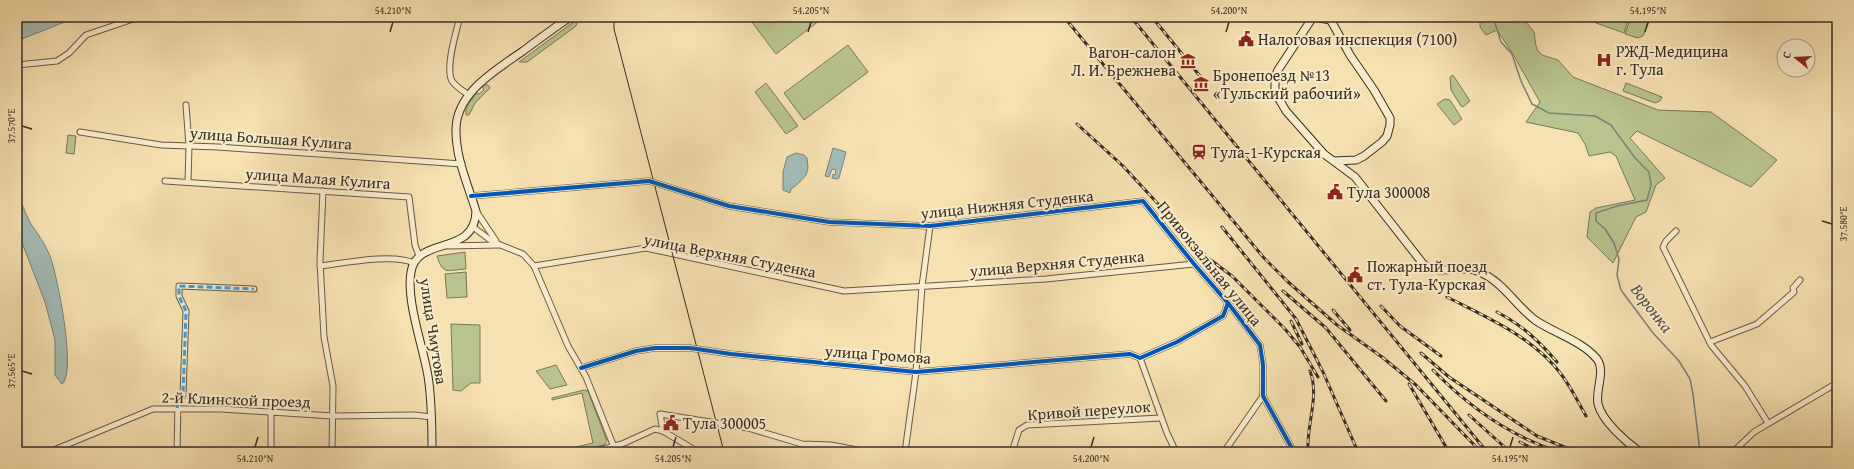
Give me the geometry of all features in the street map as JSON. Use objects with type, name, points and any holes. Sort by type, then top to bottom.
[{"type":"street","points":[[17,65],[57,61],[69,53],[86,35],[139,17]]},
{"type":"street","points":[[460,17],[454,42],[450,76],[456,85],[469,95]]},
{"type":"street","points":[[500,245],[489,233],[476,211],[458,150],[456,130],[457,118],[461,106],[469,95],[487,77],[570,17]]},
{"type":"street","points":[[1334,161],[1356,160],[1382,142],[1389,130],[1390,118],[1374,90],[1350,55],[1329,18],[1314,17],[1278,70],[1274,85],[1279,101],[1286,111],[1324,154],[1355,177],[1424,265],[1431,269],[1440,271],[1461,269],[1479,271],[1498,284],[1535,319],[1577,344],[1596,358],[1600,370],[1598,397],[1602,413],[1622,436],[1640,452]]},
{"type":"street","points":[[186,104],[189,146],[188,182]]},
{"type":"street","name":"улица Большая Кулига","points":[[80,132],[126,141],[161,145],[462,164]]},
{"type":"street","points":[[1355,177],[1354,170],[1356,160]]},
{"type":"street","name":"улица Малая Кулига","points":[[165,181],[409,196],[414,245],[419,256]]},
{"type":"street","name":"улица Нижняя Cтуденкa","points":[[471,196],[649,181],[729,206],[821,221],[930,226],[1143,201]]},
{"type":"street","points":[[323,191],[320,266],[324,337],[333,386],[332,452]]},
{"type":"street","name":"Привокзальная улица","points":[[1143,201],[1228,303],[1260,345],[1264,396],[1294,452]]},
{"type":"street","points":[[476,211],[474,228],[500,245],[523,254],[534,266],[568,346],[586,377],[614,447]]},
{"type":"street","points":[[905,452],[916,372],[922,286],[930,226]]},
{"type":"street","name":"улица Чмутова","points":[[432,452],[428,376],[413,308],[410,284],[411,271],[419,256],[463,238],[474,228]]},
{"type":"street","points":[[1676,231],[1666,241],[1663,247],[1710,342],[1745,386],[1768,423]]},
{"type":"street","points":[[443,246],[500,245]]},
{"type":"street","name":"улица Верхняя Студенка","points":[[534,266],[646,248],[844,291],[922,286]]},
{"type":"street","points":[[320,266],[389,258],[414,263]]},
{"type":"street","name":"улица Верхняя Cтуденка","points":[[922,286],[1046,279],[1194,264]]},
{"type":"street","points":[[1710,342],[1757,324],[1794,292],[1793,288],[1800,280]]},
{"type":"street","points":[[177,452],[177,408],[178,399],[183,395],[186,311],[179,296],[179,286],[254,289]]},
{"type":"street","points":[[1176,452],[1140,358],[1177,342],[1223,316],[1228,303]]},
{"type":"street","name":"улица Громова","points":[[580,368],[636,351],[655,348],[690,348],[732,354],[916,372],[1130,354],[1140,358]]},
{"type":"street","points":[[1733,452],[1754,432],[1837,383]]},
{"type":"street","points":[[1224,452],[1264,396]]},
{"type":"street","name":"2-й Клинской проезд","points":[[49,452],[153,409],[177,408],[333,416],[415,415],[431,417]]},
{"type":"street","points":[[271,413],[271,452]]},
{"type":"street","points":[[663,431],[660,414],[748,428],[802,444],[831,445],[868,452]]},
{"type":"street","name":"Кривой переулок","points":[[1012,452],[1019,430],[1027,425],[1162,418]]},
{"type":"street","points":[[592,452],[614,447],[655,429],[663,431],[698,452]]},
{"type":"green space","points":[[748,17],[824,17],[776,54]]},
{"type":"green space","points":[[1480,17],[1522,17],[1534,32],[1538,51],[1542,55],[1558,60],[1573,77],[1658,110],[1711,112],[1777,160],[1751,187],[1637,131],[1630,138],[1665,178],[1656,185],[1646,212],[1636,217],[1613,263],[1587,237],[1590,212],[1596,208],[1635,200],[1616,156],[1610,152],[1589,156],[1585,144],[1578,133],[1526,122],[1540,102],[1513,54],[1497,30],[1486,35],[1480,27]]},
{"type":"green space","points":[[1591,17],[1629,17],[1624,33],[1596,23]]},
{"type":"green space","points":[[1631,17],[1651,17],[1643,36],[1638,38],[1625,34]]},
{"type":"green space","points":[[579,18],[576,26],[527,62],[519,62]]},
{"type":"green space","points":[[848,45],[868,72],[804,120],[784,93]]},
{"type":"green space","points":[[1453,75],[1470,101],[1463,107],[1451,90],[1450,77]]},
{"type":"green space","points":[[766,83],[798,126],[786,134],[755,92]]},
{"type":"green space","points":[[1626,83],[1662,97],[1660,101],[1655,103],[1623,91]]},
{"type":"green space","points":[[488,85],[490,88],[475,103],[469,115],[466,115],[466,109],[469,104],[477,93],[479,94],[484,90],[482,87]]},
{"type":"green space","points":[[1445,99],[1450,100],[1462,119],[1454,125],[1437,104]]},
{"type":"green space","points":[[68,135],[76,136],[74,154],[66,153]]},
{"type":"green space","points":[[465,252],[466,269],[450,271],[444,269],[437,256]]},
{"type":"green space","points":[[466,272],[467,297],[447,298],[445,274]]},
{"type":"green space","points":[[451,324],[480,325],[480,383],[471,383],[461,391],[453,390]]},
{"type":"green space","points":[[556,365],[567,385],[550,389],[536,371]]},
{"type":"green space","points":[[584,390],[588,391],[607,441],[604,445],[570,452],[568,449],[593,443],[582,393],[552,400],[552,398]]},
{"type":"water","points":[[17,17],[77,17],[17,41]]},
{"type":"water","points":[[833,148],[846,152],[839,178],[837,179],[832,178],[833,174],[835,175],[836,170],[832,169],[829,177],[825,176]]},
{"type":"water","points":[[796,153],[804,155],[807,158],[808,168],[806,175],[795,187],[791,189],[790,193],[783,190],[783,172],[787,157]]},
{"type":"water","points":[[17,190],[31,224],[44,243],[50,256],[57,282],[67,343],[66,376],[62,384],[55,375],[55,340],[45,302],[17,230]]},
{"type":"waterway","name":"Воронка","points":[[1493,17],[1501,42],[1512,54],[1521,81],[1532,104],[1549,113],[1595,116],[1611,125],[1635,158],[1649,172],[1651,185],[1647,200],[1617,206],[1596,213],[1596,221],[1605,229],[1614,243],[1619,259],[1617,275],[1621,290],[1653,333],[1679,361],[1690,379],[1700,452]]},
{"type":"tram line","points":[[614,17],[614,29],[724,452]]},
{"type":"railway","points":[[1064,17],[1264,258],[1287,281],[1337,325],[1382,357],[1416,385],[1481,452]]},
{"type":"railway","points":[[1131,17],[1487,452]]},
{"type":"railway","points":[[1152,17],[1204,81]]},
{"type":"railway","points":[[1077,124],[1123,166],[1208,258],[1232,276],[1285,329],[1300,347],[1318,377]]},
{"type":"railway","points":[[1222,227],[1296,319],[1323,372],[1358,452]]},
{"type":"railway","points":[[1283,291],[1326,328],[1386,401]]},
{"type":"railway","points":[[1447,297],[1493,320],[1537,349],[1561,374],[1586,416]]},
{"type":"railway","points":[[1381,306],[1400,326],[1441,356]]},
{"type":"railway","points":[[1333,310],[1350,330]]},
{"type":"railway","points":[[1497,312],[1530,334],[1557,362]]},
{"type":"railway","points":[[1291,321],[1302,344]]},
{"type":"railway","points":[[1421,353],[1449,377],[1537,436],[1577,452]]},
{"type":"railway","points":[[1433,370],[1461,396],[1492,419],[1525,438],[1560,452]]},
{"type":"railway","points":[[1308,452],[1314,391],[1310,371]]},
{"type":"railway","points":[[1409,384],[1449,452]]},
{"type":"railway","points":[[1469,415],[1510,452]]},
{"type":"railway","points":[[1520,442],[1539,452]]},
{"type":"marked path","points":[[177,408],[179,399],[183,395],[186,311],[179,296],[179,286],[254,289]]},
{"type":"cycle path","points":[[471,196],[649,181],[729,206],[829,222],[930,226],[1143,201],[1228,303],[1260,345],[1263,365],[1263,396],[1294,452]]},
{"type":"cycle path","points":[[581,368],[636,351],[655,348],[690,348],[731,354],[916,372],[1130,354],[1140,358],[1177,342],[1223,316],[1228,303]]},
{"type":"place","name":"Налоговая инспекция (7100)","points":[[1246,39]]},
{"type":"place","name":"РЖД-Медицина г. Тула","points":[[1604,60]]},
{"type":"place","name":"Вагон-салон Л. И. Брежнева","points":[[1188,61]]},
{"type":"place","name":"Бронепоезд №13 «Тульский рабочий»","points":[[1201,84]]},
{"type":"place","name":"Тула-1-Курская","points":[[1199,152]]},
{"type":"place","name":"Тула 300008","points":[[1335,192]]},
{"type":"place","name":"Пожарный поезд ст. Тула-Курская","points":[[1355,275]]},
{"type":"place","name":"Тула 300005","points":[[671,423]]}]
